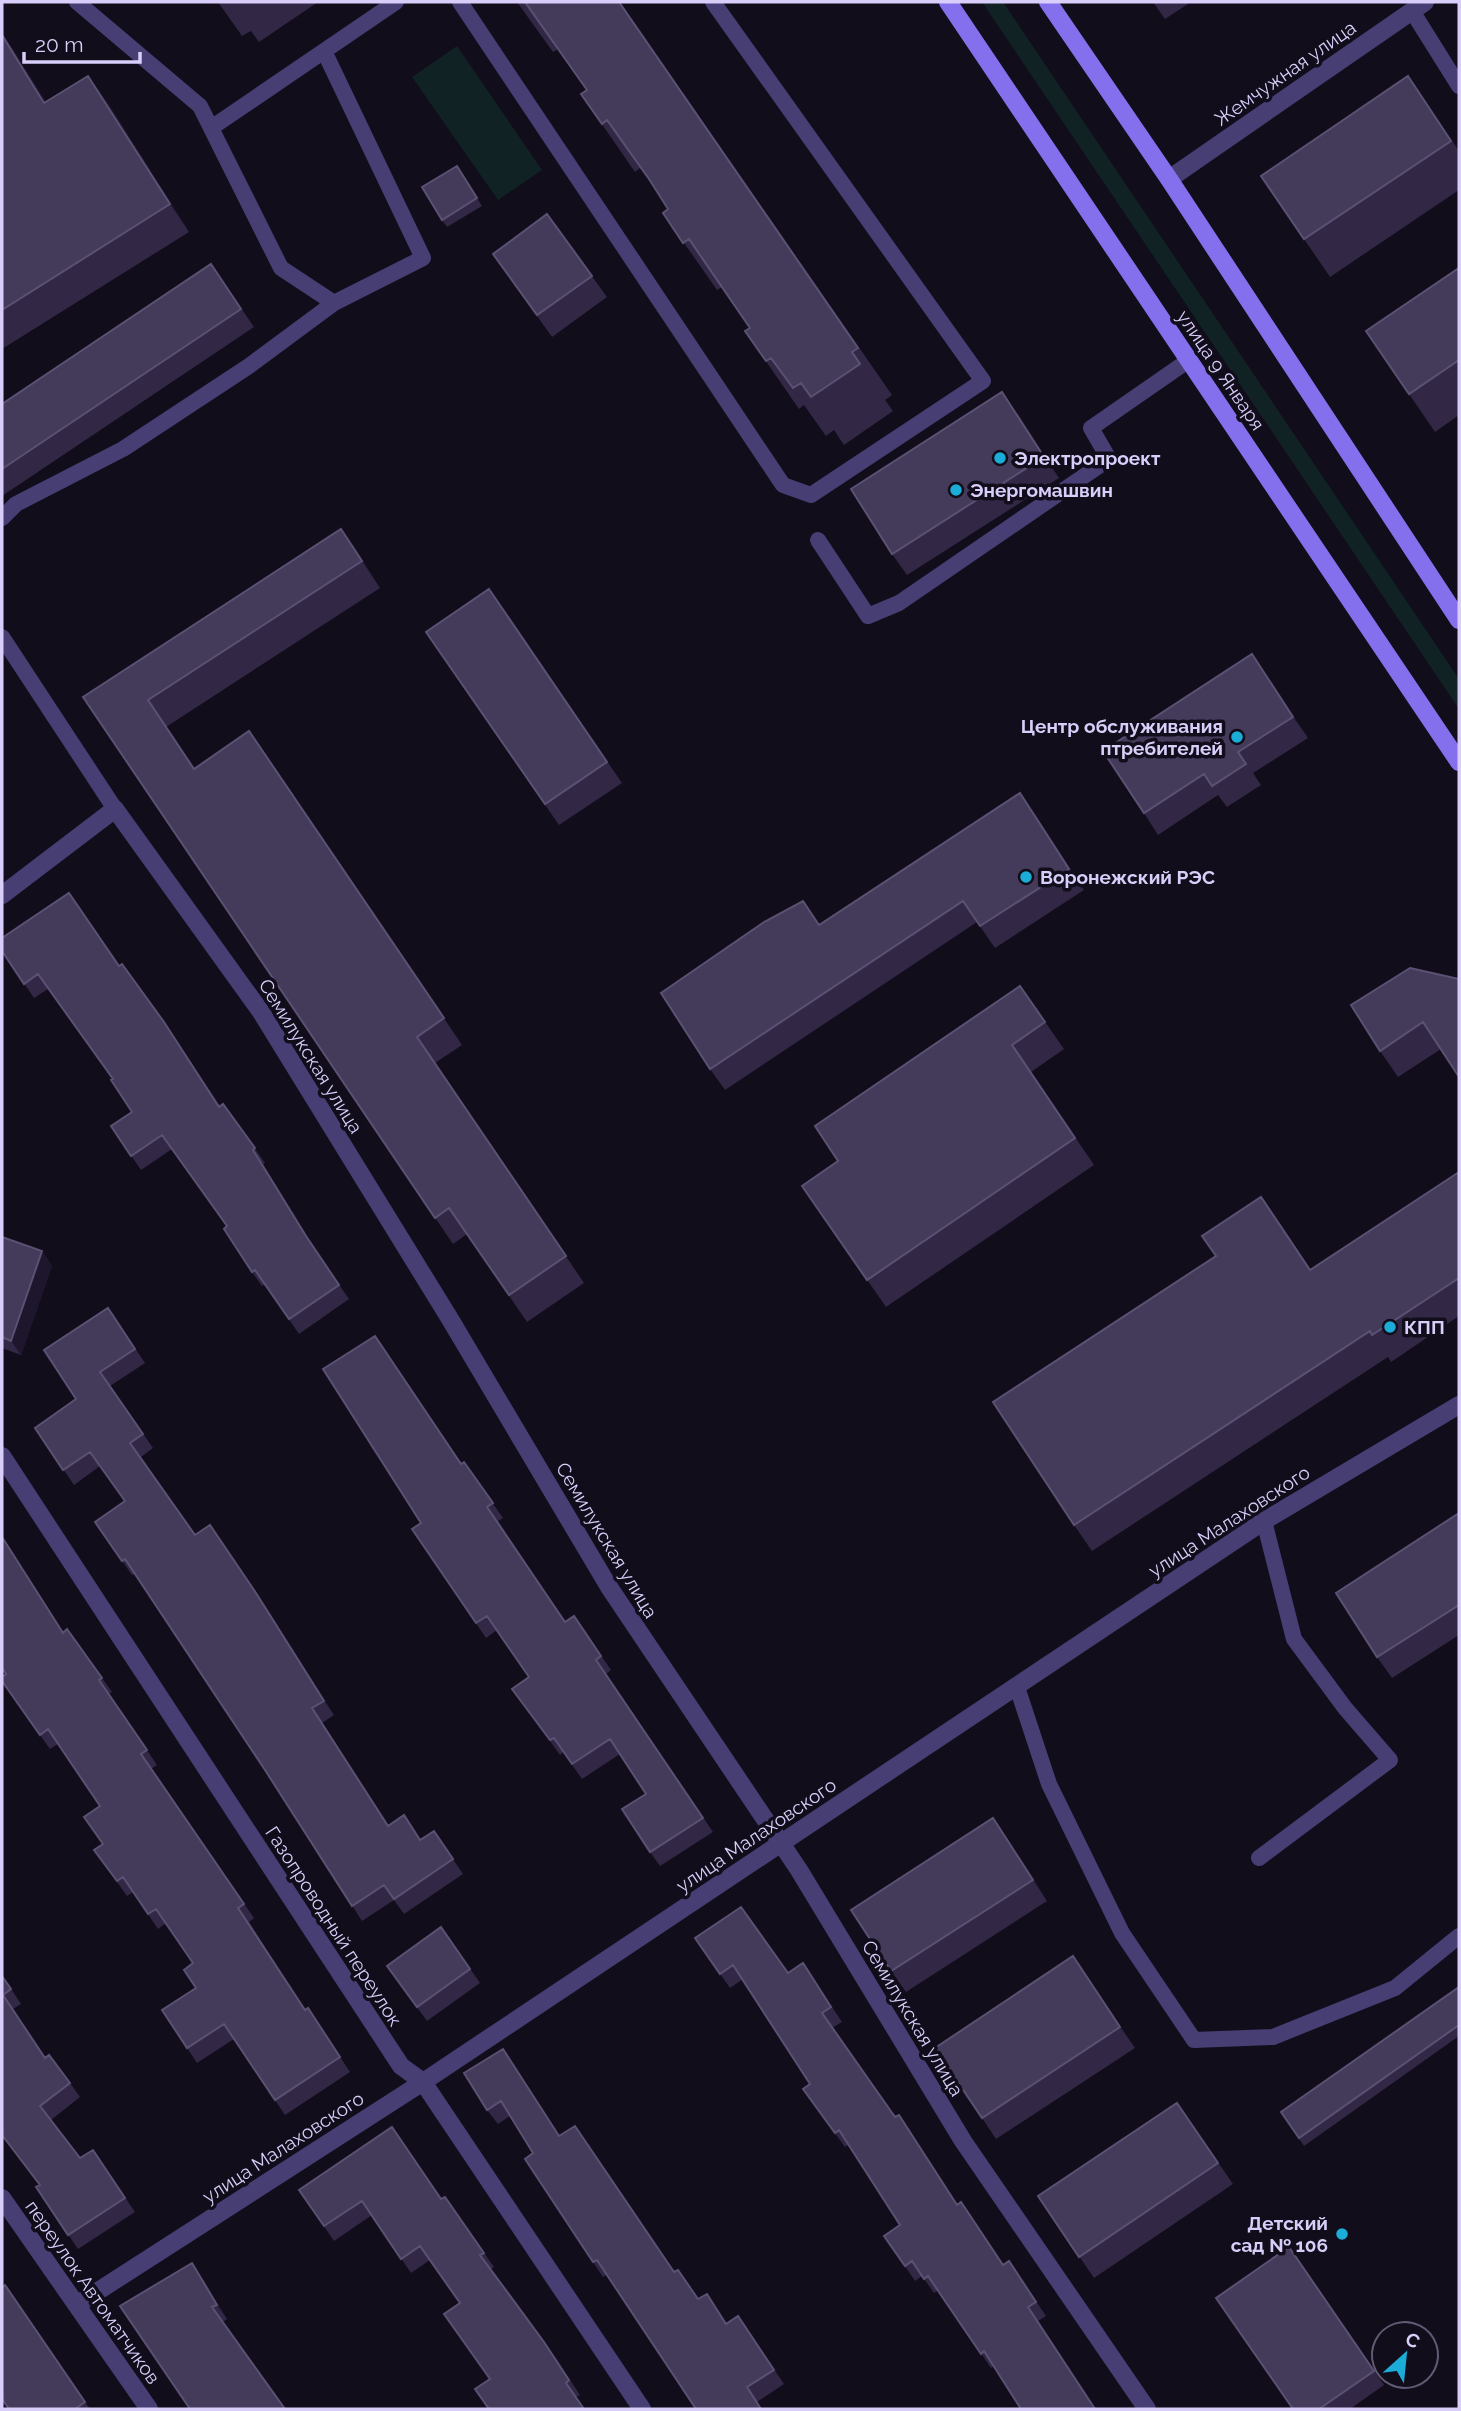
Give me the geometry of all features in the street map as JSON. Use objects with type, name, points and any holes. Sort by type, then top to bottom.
[{"type":"main road","name":"улица 9 Января","points":[[948,2],[1459,762]]},
{"type":"main road","points":[[1048,2],[1169,179],[1459,620]]},
{"type":"street","name":"Жемчужная улица","points":[[1169,179],[1418,6]]},
{"type":"street","points":[[2,895],[114,809]]},
{"type":"street","name":"Семилукская улица","points":[[114,809],[261,1012],[450,1319],[609,1587],[779,1845],[799,1870],[962,2141],[1147,2409]]},
{"type":"street","name":"улица Малаховского","points":[[78,2304],[423,2082],[1264,1521],[1459,1405]]},
{"type":"street","name":"Газопроводный переулок","points":[[2,1456],[401,2066],[423,2082],[642,2409]]},
{"type":"street","name":"переулок Автоматчиков","points":[[2,2198],[149,2409]]},
{"type":"lane","points":[[77,2],[200,106],[281,268],[334,303]]},
{"type":"lane","points":[[211,128],[396,2]]},
{"type":"lane","points":[[460,2],[783,485],[811,495],[983,381],[713,2]]},
{"type":"lane","points":[[1418,6],[1459,86]]},
{"type":"lane","points":[[2,518],[16,504],[123,449],[249,366],[334,303],[423,258],[324,51]]},
{"type":"lane","points":[[818,540],[868,616],[899,603],[1109,458],[1091,428],[1189,360]]},
{"type":"lane","points":[[2,637],[114,809]]},
{"type":"lane","points":[[1259,1858],[1390,1760],[1345,1708],[1294,1639],[1264,1521]]},
{"type":"lane","points":[[1017,1687],[1049,1784],[1122,1933],[1194,2040],[1273,2037],[1395,1987],[1459,1936]]},
{"type":"shaded area","points":[[982,2],[1003,2],[1459,679],[1459,709]]},
{"type":"shaded area","points":[[457,46],[542,170],[498,200],[412,77]]},
{"type":"building","points":[[525,2],[619,2],[858,348],[852,352],[860,364],[811,397],[801,383],[793,388],[771,358],[766,361],[745,331],[750,328],[689,239],[683,243],[663,213],[668,209],[649,179],[607,120],[602,124],[581,94],[587,90]]},
{"type":"building","points":[[2,35],[44,103],[88,76],[170,204],[2,310]]},
{"type":"building","points":[[1408,76],[1451,141],[1304,239],[1261,176]]},
{"type":"building","points":[[457,166],[477,198],[442,220],[422,187]]},
{"type":"building","points":[[547,214],[592,276],[537,315],[493,254]]},
{"type":"building","points":[[211,264],[241,309],[2,469],[2,404]]},
{"type":"building","points":[[1459,268],[1459,360],[1409,394],[1366,331]]},
{"type":"building","points":[[1002,392],[1044,457],[892,554],[851,489]]},
{"type":"building","points":[[341,529],[362,561],[148,700],[194,769],[249,731],[444,1018],[417,1037],[566,1256],[509,1295],[449,1208],[435,1218],[83,697]]},
{"type":"building","points":[[489,589],[607,762],[545,804],[426,632]]},
{"type":"building","points":[[1252,654],[1293,717],[1238,752],[1246,764],[1212,786],[1204,774],[1144,813],[1103,751]]},
{"type":"building","points":[[1020,793],[1069,869],[980,926],[963,901],[710,1069],[661,993],[764,922],[803,901],[819,925]]},
{"type":"building","points":[[69,893],[119,966],[122,964],[164,1022],[219,1107],[223,1104],[255,1148],[253,1150],[339,1285],[289,1319],[255,1270],[252,1272],[224,1229],[227,1226],[162,1135],[131,1156],[111,1126],[132,1112],[111,1080],[113,1079],[38,974],[24,984],[2,951],[2,938]]},
{"type":"building","points":[[1410,968],[1459,979],[1459,1077],[1423,1022],[1380,1051],[1351,1005]]},
{"type":"building","points":[[1020,986],[1045,1022],[1012,1045],[1075,1138],[867,1280],[802,1186],[838,1161],[815,1126]]},
{"type":"building","points":[[1459,1172],[1459,1278],[1372,1335],[1370,1331],[1074,1525],[993,1402],[1216,1256],[1202,1236],[1261,1197],[1310,1270]]},
{"type":"building","points":[[2,1237],[42,1251],[11,1341],[2,1337]]},
{"type":"building","points":[[108,1308],[135,1349],[100,1372],[143,1434],[130,1443],[195,1535],[210,1525],[256,1593],[324,1701],[312,1708],[388,1826],[404,1815],[420,1840],[434,1831],[453,1859],[394,1899],[384,1885],[352,1906],[125,1559],[122,1561],[95,1522],[125,1501],[90,1452],[63,1470],[35,1428],[76,1399],[44,1350]]},
{"type":"building","points":[[375,1336],[461,1464],[464,1462],[493,1503],[487,1507],[565,1622],[574,1616],[601,1656],[596,1660],[703,1818],[650,1852],[622,1809],[646,1794],[610,1739],[572,1764],[554,1738],[550,1740],[512,1689],[529,1677],[487,1616],[476,1623],[412,1529],[421,1523],[323,1369]]},
{"type":"building","points":[[1459,1513],[1459,1605],[1377,1657],[1336,1593]]},
{"type":"building","points":[[2,1537],[63,1633],[67,1629],[102,1678],[99,1680],[147,1750],[141,1754],[244,1904],[238,1908],[305,2010],[308,2008],[340,2057],[275,2100],[224,2024],[187,2048],[162,2010],[196,1988],[184,1970],[193,1963],[156,1909],[148,1914],[123,1877],[117,1881],[94,1850],[103,1844],[84,1817],[100,1806],[48,1729],[40,1735],[2,1681],[6,1674],[2,1668]]},
{"type":"building","points":[[993,1818],[1033,1880],[891,1971],[851,1910]]},
{"type":"building","points":[[741,1907],[788,1973],[803,1963],[831,2007],[822,2013],[895,2117],[899,2115],[957,2205],[961,2202],[1003,2265],[1009,2261],[1036,2302],[1028,2307],[1095,2409],[1021,2409],[984,2351],[981,2354],[928,2276],[924,2279],[912,2261],[905,2266],[884,2236],[900,2225],[839,2130],[835,2133],[803,2089],[810,2084],[733,1965],[720,1974],[695,1938]]},
{"type":"building","points":[[441,1927],[470,1969],[417,2007],[387,1966]]},
{"type":"building","points":[[1073,1956],[1120,2027],[982,2118],[935,2048]]},
{"type":"building","points":[[2,1976],[11,1989],[3,1995],[45,2058],[49,2055],[70,2083],[40,2106],[80,2158],[93,2150],[125,2198],[68,2235],[36,2187],[40,2185],[2,2135]]},
{"type":"building","points":[[1459,1987],[1459,2025],[1299,2138],[1281,2112]]},
{"type":"building","points":[[503,2049],[559,2136],[575,2126],[674,2272],[678,2270],[698,2299],[707,2294],[726,2324],[738,2316],[774,2370],[747,2387],[761,2409],[696,2409],[597,2260],[593,2262],[525,2159],[533,2153],[501,2101],[487,2110],[464,2073]]},
{"type":"building","points":[[1177,2103],[1218,2163],[1079,2257],[1038,2196]]},
{"type":"building","points":[[392,2127],[441,2199],[445,2197],[484,2253],[480,2255],[544,2342],[569,2380],[566,2383],[584,2409],[489,2409],[475,2389],[490,2379],[444,2314],[460,2303],[420,2246],[401,2259],[362,2201],[324,2226],[299,2190]]},
{"type":"building","points":[[1289,2247],[1370,2365],[1370,2374],[1319,2409],[1293,2409],[1216,2298]]},
{"type":"building","points":[[192,2263],[217,2305],[212,2307],[285,2409],[190,2409],[120,2306]]},
{"type":"building","points":[[5,2285],[85,2402],[75,2409],[9,2409],[2,2399],[2,2288]]},
{"type":"place","name":"Электропроект","points":[[1000,458]]},
{"type":"place","name":"Энергомашвин","points":[[956,490]]},
{"type":"place","name":"Центр обслуживания птребителей","points":[[1237,737]]},
{"type":"place","name":"Воронежский РЭС","points":[[1026,877]]},
{"type":"place","name":"КПП","points":[[1390,1327]]},
{"type":"place","name":"Детский сад № 106","points":[[1342,2234]]}]
